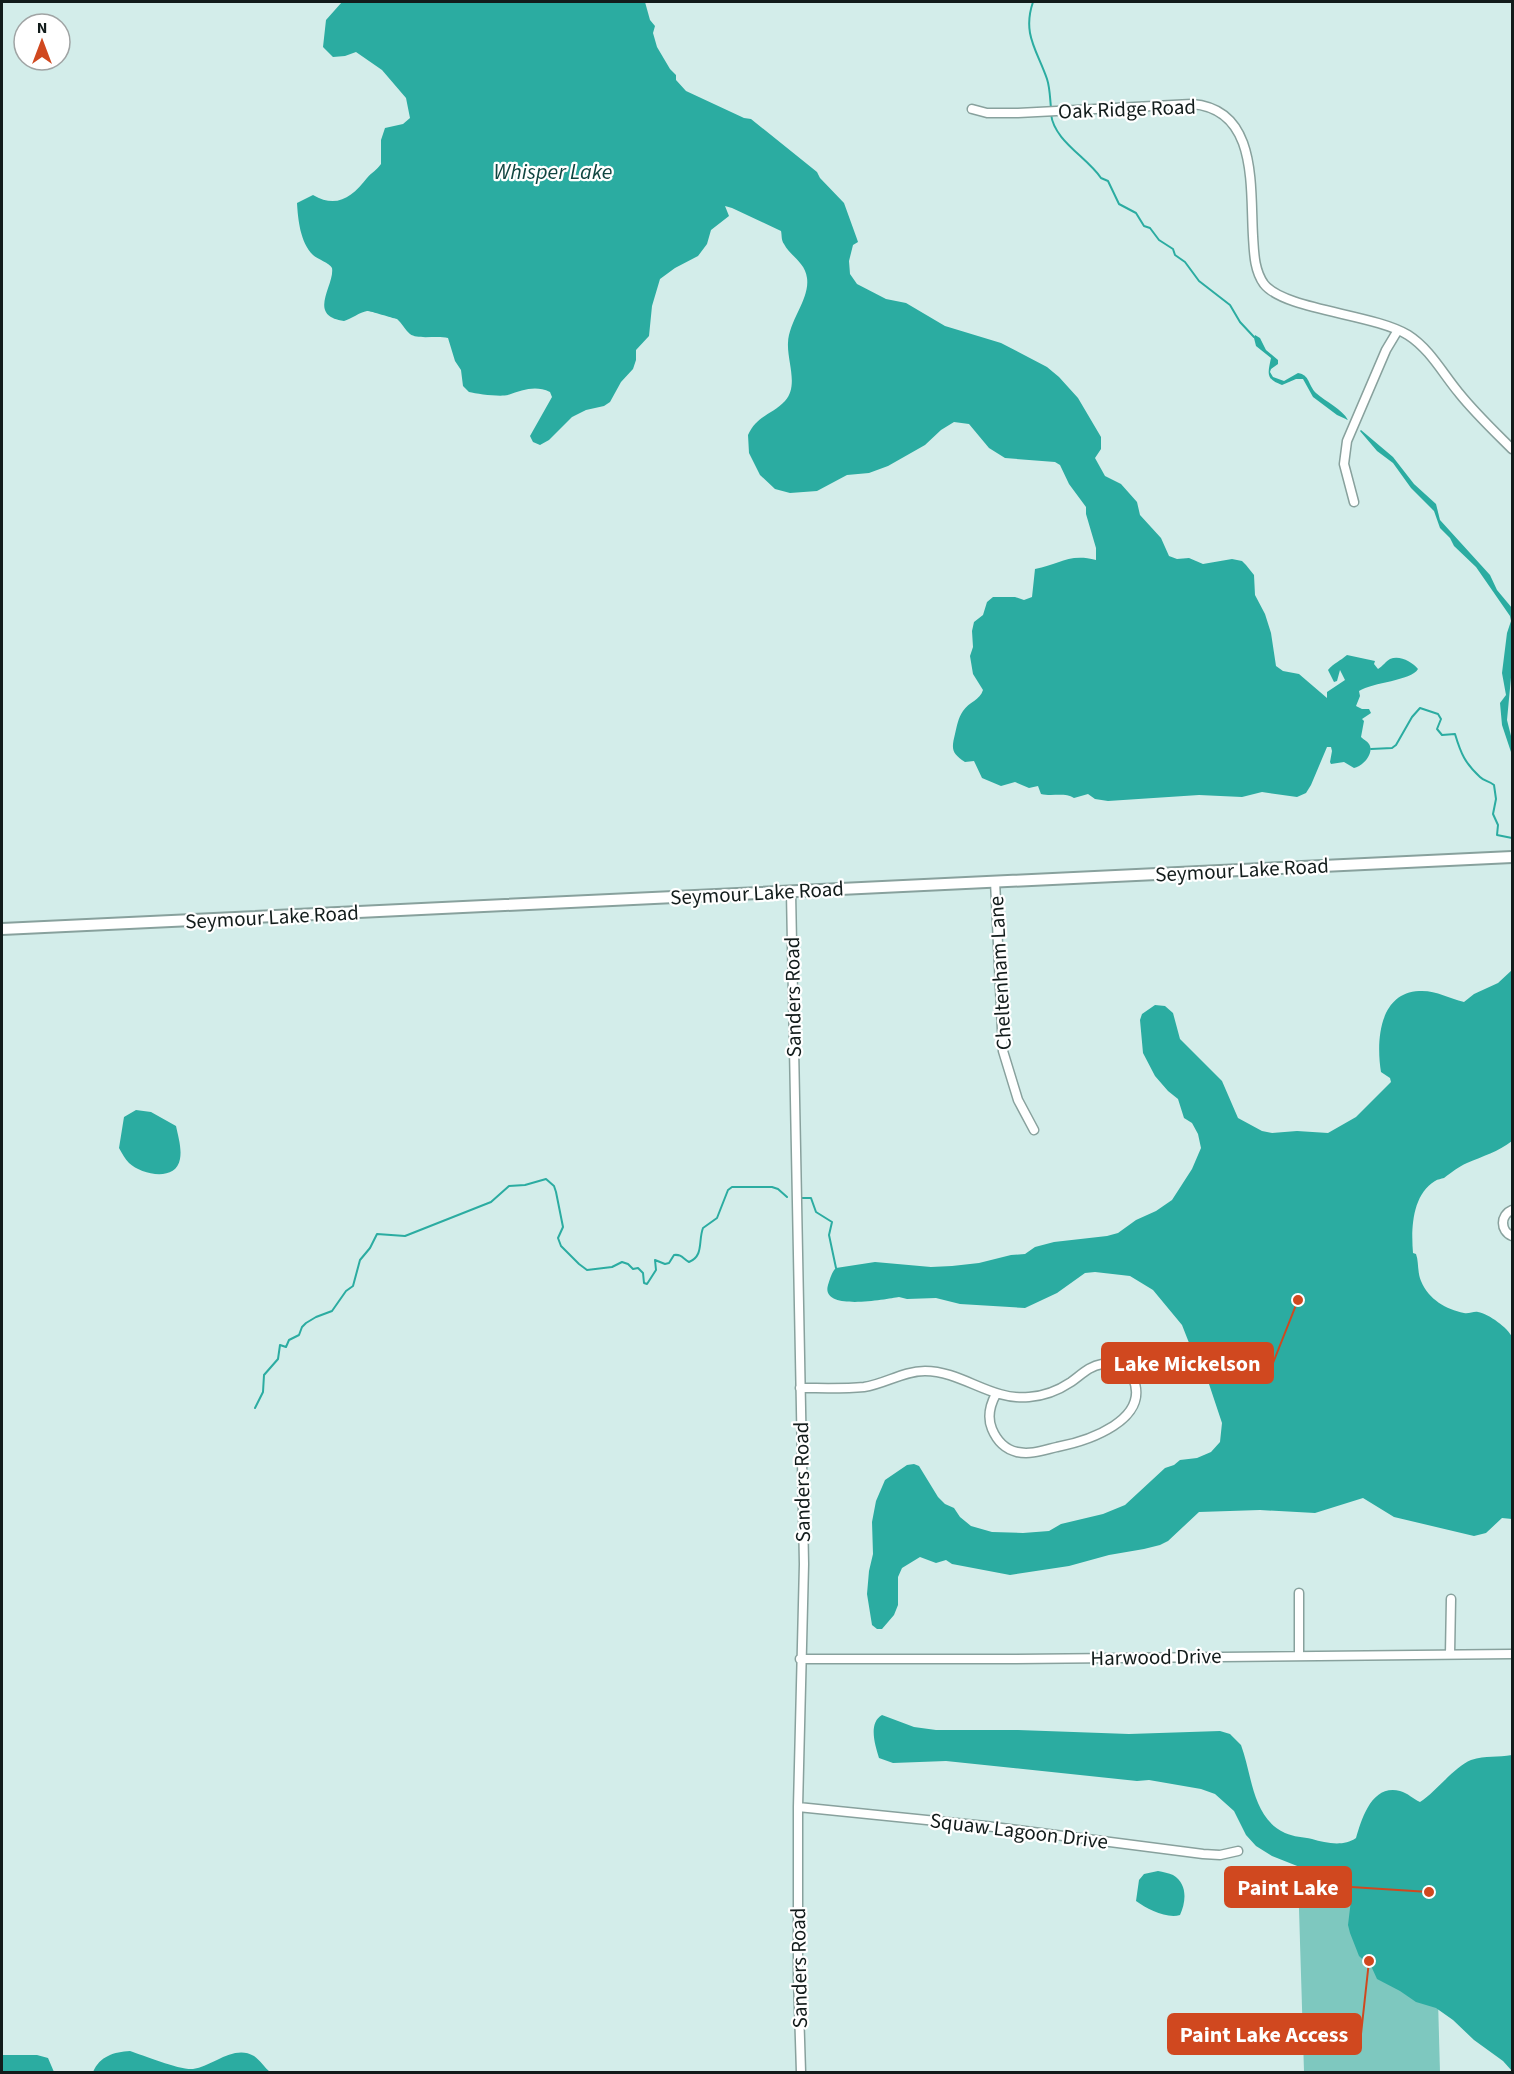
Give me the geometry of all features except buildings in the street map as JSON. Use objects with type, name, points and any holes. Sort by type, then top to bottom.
[{"type":"street","name":"Oak Ridge Road","points":[[972,109],[987,113],[1018,113],[1192,104],[1214,108],[1234,122],[1246,148],[1254,261],[1265,285],[1278,295],[1386,324],[1409,336],[1424,349],[1474,411],[1512,449]]},
{"type":"street","points":[[1354,502],[1344,464],[1347,441],[1386,350],[1398,330]]},
{"type":"street","name":"Seymour Lake Road","points":[[2,929],[1512,857]]},
{"type":"street","name":"Cheltenham Lane","points":[[995,881],[1003,1051],[1018,1100],[1034,1130]]},
{"type":"street","name":"Sanders Road","points":[[791,892],[804,1564],[798,1807],[798,1977],[801,2073]]},
{"type":"street","points":[[1512,1210],[1504,1216],[1503,1223],[1504,1230],[1512,1236]]},
{"type":"street","points":[[800,1388],[864,1387],[901,1375],[924,1371],[941,1372],[957,1377],[996,1394],[1026,1398],[1042,1396],[1071,1382],[1093,1366],[1105,1363],[1121,1366],[1131,1374],[1136,1397],[1132,1407],[1121,1420],[1099,1434],[1078,1443],[1027,1453],[1002,1446],[996,1438],[989,1413],[996,1394]]},
{"type":"street","points":[[1299,1593],[1299,1656]]},
{"type":"street","points":[[1450,1654],[1451,1599]]},
{"type":"street","name":"Harwood Drive","points":[[801,1659],[1512,1654]]},
{"type":"street","name":"Squaw Lagoon Drive","points":[[798,1807],[974,1825],[1203,1854],[1220,1855],[1238,1851]]},
{"type":"green space","points":[[1298,1877],[1435,1893],[1440,2072],[1304,2072]]},
{"type":"water","name":"Whisper Lake","points":[[342,2],[645,2],[650,20],[655,26],[653,33],[657,47],[676,75],[676,80],[686,91],[744,118],[751,119],[817,172],[844,203],[858,242],[853,245],[849,261],[850,274],[857,284],[886,299],[906,303],[945,326],[1001,343],[1047,367],[1078,398],[1101,437],[1101,449],[1095,458],[1105,476],[1121,484],[1137,502],[1140,515],[1161,538],[1169,556],[1177,559],[1189,558],[1203,564],[1232,559],[1242,561],[1246,565],[1254,575],[1255,595],[1265,614],[1271,633],[1276,666],[1283,671],[1299,674],[1327,698],[1327,692],[1345,680],[1340,670],[1337,681],[1334,682],[1328,670],[1347,655],[1375,661],[1374,664],[1378,669],[1390,659],[1398,658],[1418,669],[1400,679],[1373,685],[1359,691],[1360,696],[1356,706],[1369,709],[1371,713],[1362,719],[1364,721],[1361,737],[1370,748],[1367,759],[1354,768],[1344,762],[1331,764],[1332,751],[1331,747],[1327,747],[1311,785],[1306,793],[1297,797],[1262,792],[1242,797],[1199,795],[1108,801],[1095,799],[1088,794],[1074,798],[1066,795],[1045,795],[1041,794],[1038,786],[1029,788],[1015,782],[1001,786],[982,778],[974,761],[965,762],[957,756],[953,748],[961,714],[983,690],[973,674],[970,656],[973,647],[974,622],[983,615],[987,602],[993,597],[1015,597],[1024,600],[1032,597],[1035,569],[1071,559],[1096,560],[1096,548],[1086,507],[1069,484],[1060,465],[1055,462],[1005,458],[989,448],[969,424],[954,422],[941,430],[925,445],[888,466],[869,473],[847,475],[817,491],[790,493],[775,489],[760,475],[749,453],[748,435],[760,419],[780,406],[789,395],[792,381],[788,350],[789,334],[805,294],[807,278],[804,268],[783,242],[781,231],[732,208],[725,206],[729,216],[711,230],[707,244],[698,256],[660,279],[652,306],[649,336],[636,350],[633,369],[621,382],[610,402],[572,417],[549,440],[540,445],[533,442],[530,436],[552,397],[550,392],[534,389],[500,396],[469,392],[463,386],[461,370],[455,361],[448,338],[413,336],[397,319],[369,311],[344,321],[333,318],[324,307],[332,268],[313,255],[305,244],[299,223],[297,203],[313,195],[329,201],[337,201],[356,191],[381,164],[381,140],[385,128],[403,124],[410,118],[406,98],[382,70],[356,52],[333,57],[323,47],[326,20]]},
{"type":"water","points":[[1255,335],[1260,338],[1266,350],[1278,360],[1278,364],[1270,372],[1273,377],[1284,381],[1298,373],[1302,374],[1316,393],[1338,409],[1348,420],[1337,415],[1313,397],[1303,379],[1296,379],[1282,385],[1270,378],[1269,372],[1271,358],[1256,346]]},
{"type":"water","points":[[1361,430],[1393,457],[1414,484],[1436,504],[1440,520],[1490,575],[1497,590],[1512,608],[1512,667],[1507,720],[1512,740],[1512,755],[1502,725],[1500,703],[1506,695],[1502,673],[1510,616],[1476,567],[1454,546],[1440,528],[1434,511],[1411,488],[1393,463],[1377,451]]},
{"type":"water","points":[[1512,970],[1512,1141],[1496,1151],[1461,1166],[1427,1187],[1417,1204],[1412,1234],[1413,1253],[1417,1257],[1421,1281],[1433,1298],[1451,1309],[1464,1313],[1478,1312],[1487,1315],[1512,1337],[1512,1519],[1502,1518],[1486,1533],[1474,1536],[1394,1517],[1363,1498],[1315,1513],[1260,1510],[1199,1512],[1168,1541],[1160,1545],[1069,1566],[1010,1575],[952,1564],[946,1560],[936,1563],[920,1557],[902,1568],[898,1577],[898,1605],[894,1615],[882,1629],[877,1629],[872,1625],[867,1594],[873,1554],[872,1522],[876,1501],[885,1480],[907,1465],[919,1466],[938,1497],[945,1504],[954,1508],[960,1517],[971,1526],[992,1532],[1049,1531],[1061,1524],[1103,1514],[1125,1505],[1165,1468],[1180,1460],[1197,1458],[1211,1452],[1220,1442],[1222,1423],[1207,1378],[1193,1353],[1182,1325],[1153,1290],[1130,1276],[1085,1273],[1057,1293],[1025,1308],[960,1304],[936,1298],[899,1297],[856,1302],[834,1299],[828,1293],[828,1285],[835,1269],[875,1262],[931,1267],[952,1266],[1025,1254],[1035,1247],[1054,1242],[1118,1233],[1172,1200],[1192,1169],[1201,1148],[1198,1134],[1192,1123],[1184,1118],[1178,1099],[1155,1076],[1143,1053],[1140,1020],[1142,1014],[1155,1005],[1165,1006],[1173,1013],[1180,1039],[1222,1081],[1238,1118],[1262,1131],[1272,1133],[1297,1131],[1328,1133],[1356,1117],[1391,1082],[1390,1078],[1381,1072],[1379,1047],[1383,1021],[1395,1000],[1406,994],[1425,991],[1464,1002],[1474,994],[1498,983]]},
{"type":"water","points":[[136,1110],[151,1112],[176,1126],[180,1142],[180,1159],[172,1171],[158,1174],[142,1171],[129,1163],[122,1154],[119,1148],[124,1117]]},
{"type":"water","points":[[882,1715],[914,1727],[936,1730],[1129,1734],[1220,1731],[1230,1734],[1241,1745],[1259,1806],[1274,1826],[1292,1835],[1334,1843],[1346,1843],[1356,1838],[1365,1812],[1375,1798],[1382,1793],[1390,1790],[1400,1791],[1420,1802],[1465,1763],[1482,1758],[1512,1755],[1512,2071],[1503,2061],[1436,2008],[1416,2002],[1377,1979],[1372,1968],[1359,1956],[1350,1933],[1348,1925],[1351,1900],[1347,1893],[1330,1879],[1272,1856],[1256,1846],[1246,1835],[1234,1811],[1215,1794],[1201,1789],[1149,1780],[1137,1781],[946,1761],[893,1763],[879,1758],[876,1747],[875,1723]]},
{"type":"water","points":[[1158,1871],[1173,1875],[1181,1883],[1184,1905],[1180,1915],[1163,1914],[1136,1901],[1139,1880],[1144,1874]]},
{"type":"water","points":[[130,2051],[187,2069],[201,2067],[231,2054],[246,2053],[254,2056],[270,2072],[93,2072],[99,2062],[108,2056]]},
{"type":"water","points":[[2,2055],[37,2055],[48,2058],[54,2072],[2,2072]]},
{"type":"waterway","points":[[1033,2],[1029,23],[1030,33],[1048,82],[1051,108]]},
{"type":"waterway","points":[[1051,114],[1053,124],[1064,141],[1101,178],[1108,181],[1119,204],[1136,213],[1144,226],[1150,228],[1159,240],[1173,249],[1175,255],[1185,262],[1199,281],[1230,305],[1240,322],[1254,337]]},
{"type":"waterway","points":[[1371,749],[1392,748],[1396,745],[1412,717],[1420,708],[1438,714],[1441,719],[1437,729],[1442,735],[1455,734],[1467,763],[1482,778],[1494,785],[1496,799],[1493,814],[1498,825],[1497,835],[1512,838]]},
{"type":"waterway","points":[[255,1408],[263,1392],[264,1375],[278,1359],[280,1345],[286,1347],[289,1340],[299,1335],[306,1323],[332,1311],[346,1291],[353,1286],[360,1260],[370,1248],[377,1234],[405,1236],[491,1202],[509,1186],[525,1185],[546,1179],[554,1186],[556,1192],[563,1227],[558,1238],[561,1246],[587,1270],[612,1267],[622,1262],[633,1269],[638,1268],[643,1273],[644,1283],[647,1284],[656,1270],[655,1260],[665,1264],[677,1255],[689,1262],[697,1256],[703,1228],[717,1218],[728,1190],[732,1187],[772,1187],[787,1197]]},
{"type":"waterway","points":[[801,1198],[811,1198],[816,1212],[832,1222],[829,1235],[836,1268]]},
{"type":"place","name":"Lake Mickelson","points":[[1298,1300]]},
{"type":"place","name":"Paint Lake","points":[[1429,1892]]},
{"type":"place","name":"Paint Lake Access","points":[[1369,1961]]}]
